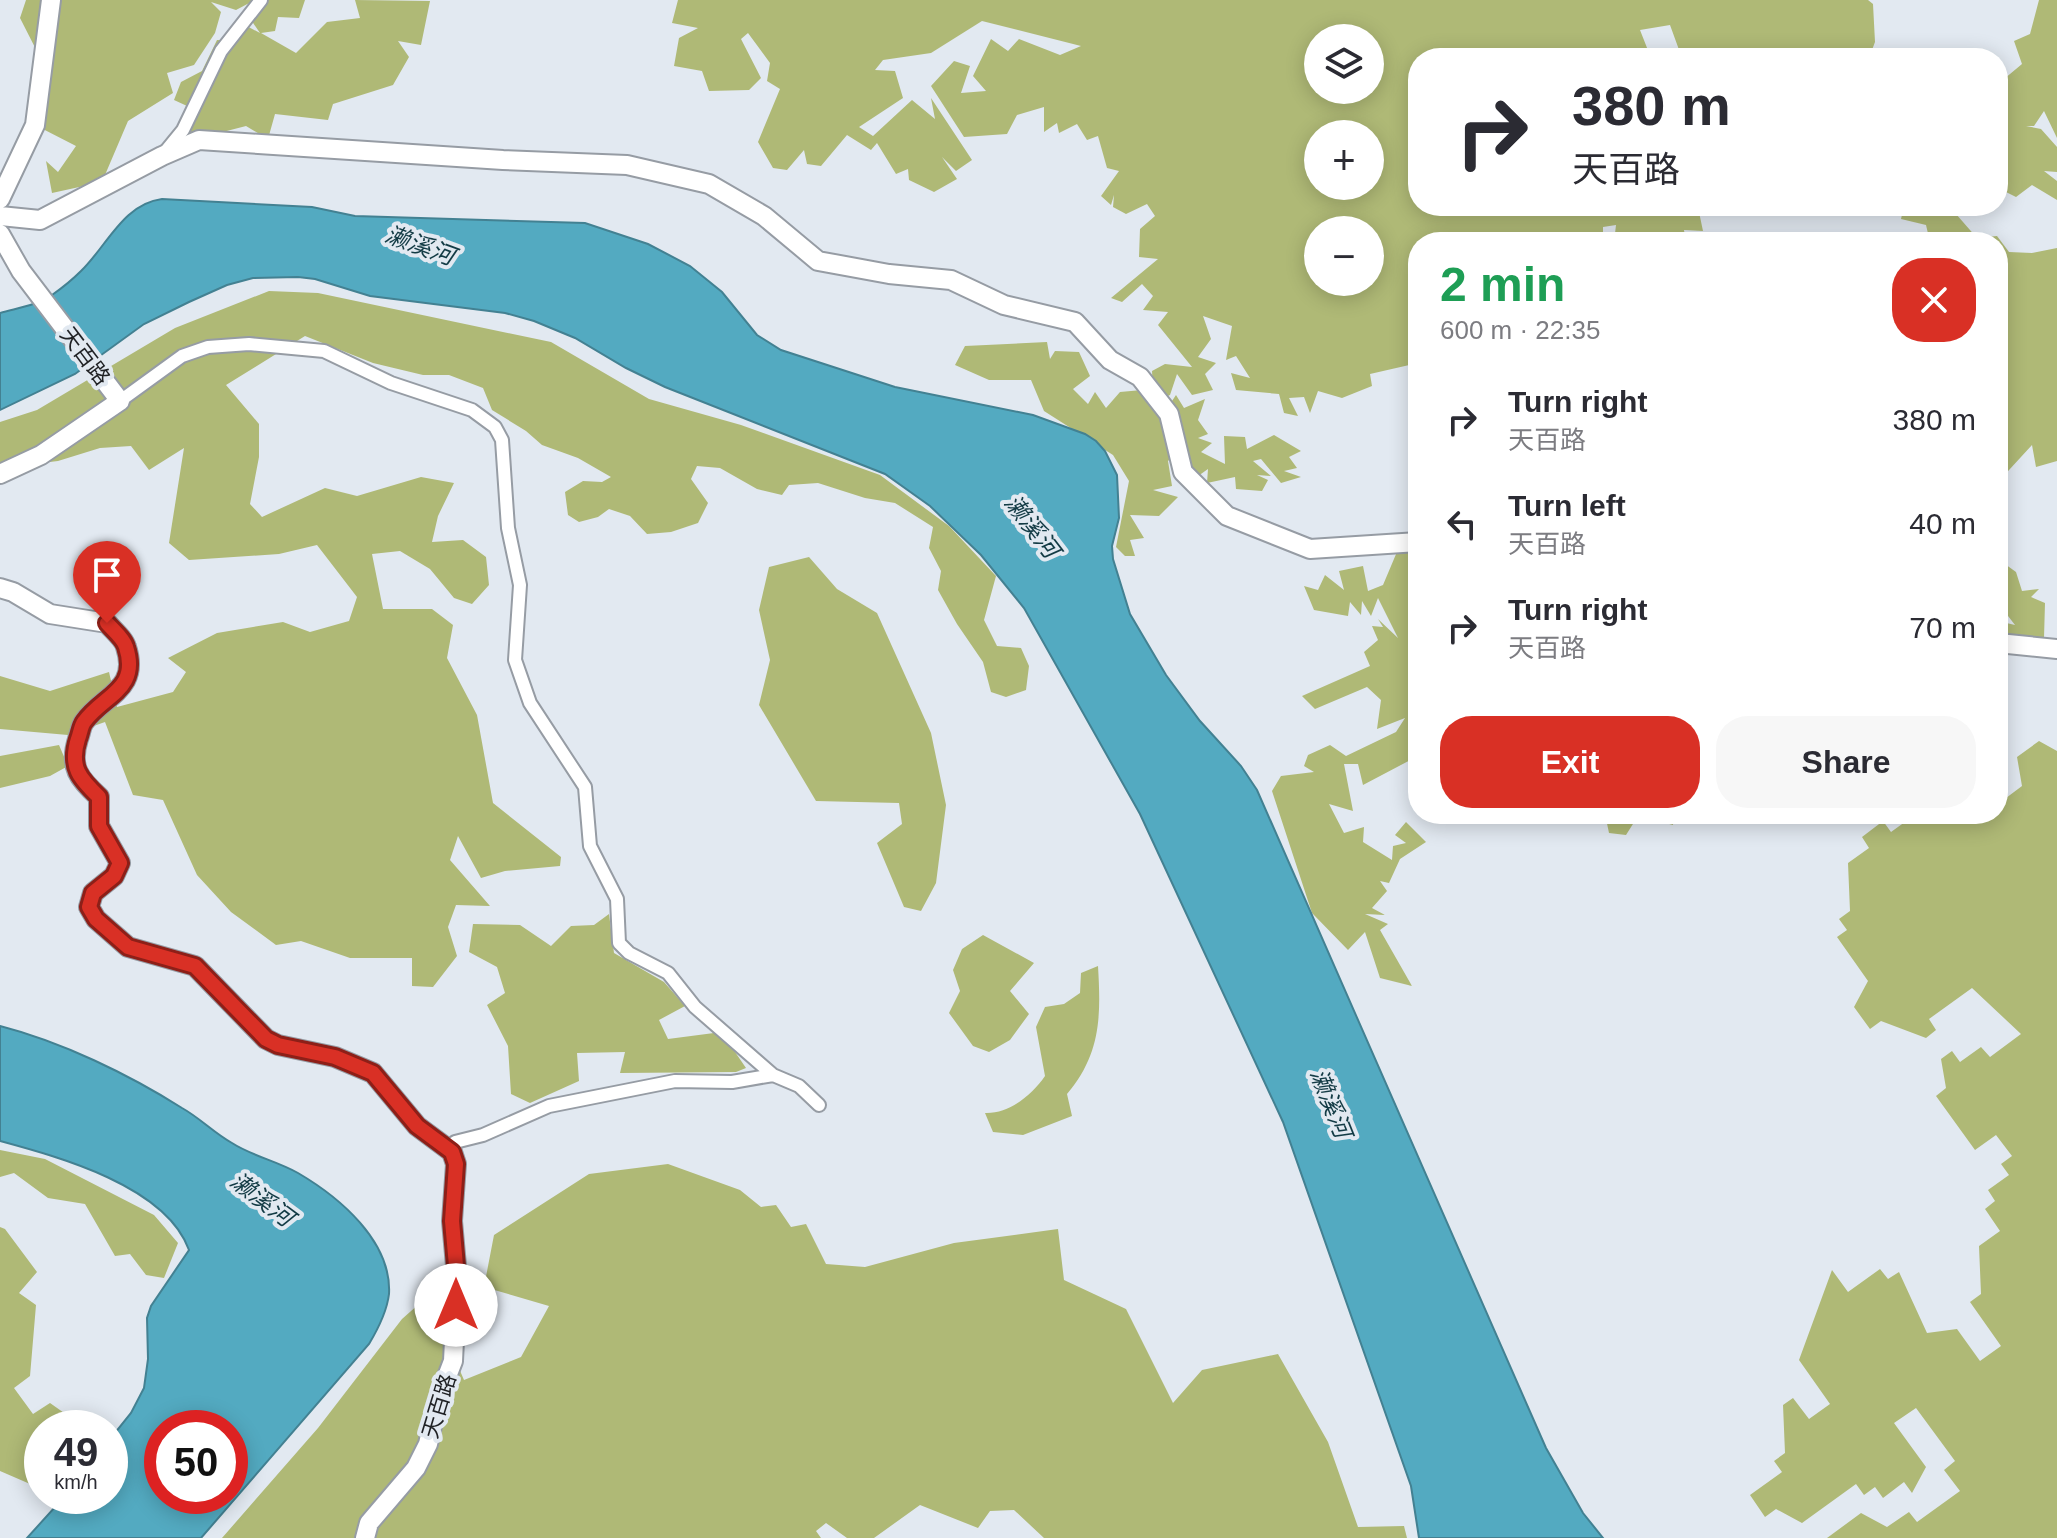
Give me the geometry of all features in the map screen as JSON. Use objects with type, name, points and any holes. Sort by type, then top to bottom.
[{"type":"main road","points":[[0,199],[35,125],[51,0]]},
{"type":"main road","points":[[0,216],[40,220],[199,140],[627,165],[709,184],[764,216],[818,261],[889,274],[951,280],[1004,305],[1075,322],[1110,360],[1140,377],[1169,414],[1183,472],[1227,516],[1310,549],[1408,543]]},
{"type":"main road","name":"天百路","points":[[0,234],[21,271],[120,401],[41,455],[0,474]]},
{"type":"main road","points":[[0,588],[13,592],[50,614],[107,623],[126,645],[128,674],[123,686],[84,722],[74,750],[78,778],[99,797],[99,826],[120,863],[114,876],[93,893],[89,907],[96,919],[128,947],[195,966],[266,1039],[278,1045],[335,1057],[373,1073],[417,1126],[452,1152]]},
{"type":"main road","points":[[2008,644],[2057,649]]},
{"type":"main road","name":"天百路","points":[[365,1538],[369,1523],[416,1468],[428,1444],[438,1400],[453,1361],[457,1277],[452,1221],[456,1164],[452,1152]]},
{"type":"street","points":[[162,156],[183,130],[221,51],[261,0]]},
{"type":"street","points":[[120,401],[182,356],[208,347],[249,344],[324,351],[391,383],[472,410],[495,427],[502,440],[508,528],[520,585],[515,660],[530,703],[585,787],[590,846],[617,899],[619,943],[629,953],[668,973],[695,1007],[773,1075],[799,1086],[819,1105]]},
{"type":"street","points":[[452,1152],[455,1142],[483,1135],[549,1106],[675,1081],[732,1082],[773,1075]]},
{"type":"green space","points":[[26,0],[255,0],[236,10],[211,2],[221,12],[215,33],[194,65],[167,73],[173,93],[128,121],[102,182],[52,193],[46,161],[58,172],[76,146],[37,126],[49,75],[20,18]]},
{"type":"green space","points":[[256,0],[305,0],[299,18],[278,17],[275,31],[261,33],[296,53],[327,22],[360,18],[355,0],[430,1],[421,45],[398,41],[409,57],[393,85],[333,104],[328,120],[275,114],[268,139],[246,126],[184,142],[176,131],[198,111],[174,100],[181,82],[202,71],[217,40],[238,41],[241,23],[260,33],[249,17]]},
{"type":"green space","points":[[678,0],[1868,0],[1873,4],[1875,42],[1873,48],[1678,48],[1670,25],[1640,30],[1647,48],[1408,48],[1408,216],[1700,216],[1703,231],[1615,232],[1616,225],[1603,227],[1603,232],[1408,232],[1408,365],[1370,374],[1372,386],[1342,398],[1318,391],[1310,413],[1304,397],[1289,398],[1298,416],[1284,413],[1279,394],[1236,390],[1231,373],[1250,378],[1236,356],[1226,360],[1232,326],[1203,316],[1211,339],[1198,357],[1216,363],[1205,374],[1213,390],[1192,395],[1177,374],[1170,395],[1153,403],[1166,410],[1176,395],[1184,408],[1205,399],[1198,420],[1208,434],[1198,438],[1212,443],[1201,452],[1225,464],[1224,436],[1245,437],[1247,449],[1274,435],[1301,451],[1289,457],[1297,468],[1284,471],[1301,477],[1281,483],[1261,459],[1253,461],[1271,476],[1257,475],[1268,480],[1262,491],[1236,489],[1235,477],[1207,483],[1208,469],[1191,481],[1183,446],[1168,461],[1172,486],[1153,490],[1178,497],[1159,516],[1130,515],[1144,538],[1130,540],[1135,556],[1125,556],[1116,547],[1129,481],[1113,455],[1044,411],[1031,380],[989,380],[955,365],[965,346],[1047,342],[1050,359],[1055,351],[1079,352],[1090,376],[1073,389],[1088,404],[1095,392],[1106,408],[1120,392],[1153,389],[1152,371],[1165,364],[1192,367],[1158,325],[1168,312],[1143,310],[1153,296],[1142,284],[1122,302],[1111,298],[1158,259],[1139,257],[1140,229],[1155,216],[1147,204],[1126,214],[1113,207],[1114,195],[1111,205],[1101,196],[1119,171],[1107,168],[1098,136],[1087,140],[1077,124],[1059,133],[1057,123],[1044,132],[1044,107],[1017,115],[1007,134],[964,137],[931,86],[954,61],[970,66],[961,93],[986,91],[973,76],[991,39],[1008,51],[1019,39],[1060,55],[1081,46],[982,21],[931,53],[883,60],[875,70],[895,71],[903,98],[859,127],[873,136],[912,100],[935,119],[931,98],[972,160],[956,171],[942,157],[957,179],[934,192],[909,180],[908,169],[896,174],[877,143],[871,150],[847,135],[821,166],[807,164],[804,150],[787,170],[773,168],[758,142],[780,89],[767,81],[770,63],[748,33],[741,39],[761,78],[749,90],[709,91],[702,71],[674,66],[679,38],[698,28],[672,23]]},
{"type":"green space","points":[[2039,0],[2057,0],[2057,138],[2044,111],[2034,126],[2026,126],[2041,129],[2057,147],[2057,172],[2044,171],[2057,181],[2057,200],[2032,185],[2016,197],[2008,193],[2008,76],[2022,64],[2014,41],[2030,34]]},
{"type":"green space","points":[[1902,216],[1958,216],[1972,232],[1928,232],[1926,225],[1901,219]]},
{"type":"green space","points":[[2057,248],[2057,461],[2036,467],[2032,445],[2008,471],[2008,251],[2032,253]]},
{"type":"green space","points":[[269,291],[318,293],[551,342],[649,399],[741,425],[880,475],[949,526],[996,576],[984,620],[997,646],[1021,648],[1029,666],[1026,690],[1006,697],[991,692],[983,662],[938,590],[941,571],[929,548],[933,527],[895,503],[865,498],[818,483],[789,485],[782,495],[757,489],[720,468],[697,466],[691,479],[708,503],[698,523],[671,532],[647,534],[630,516],[609,509],[598,517],[579,522],[568,515],[565,492],[583,481],[602,482],[611,477],[578,458],[542,445],[492,410],[483,388],[449,375],[423,375],[373,363],[305,336],[226,385],[259,424],[259,457],[250,504],[262,517],[325,488],[357,496],[421,477],[454,483],[438,516],[432,542],[463,540],[486,557],[489,585],[472,604],[454,598],[430,569],[400,551],[372,554],[383,609],[432,609],[453,625],[447,658],[477,715],[493,803],[561,857],[560,866],[505,871],[481,878],[458,836],[450,860],[490,906],[456,905],[448,927],[457,956],[433,987],[412,986],[412,958],[350,958],[301,941],[276,945],[231,912],[197,875],[163,800],[133,795],[105,722],[68,735],[0,729],[0,676],[50,691],[109,672],[117,707],[173,692],[186,672],[168,658],[217,633],[283,622],[310,632],[349,621],[357,597],[317,545],[279,554],[189,560],[169,543],[184,448],[149,470],[131,446],[100,448],[58,461],[0,468],[0,422],[37,410],[175,328]]},
{"type":"green space","points":[[1402,540],[1408,545],[1408,761],[1363,785],[1358,764],[1344,764],[1353,811],[1329,804],[1344,833],[1364,827],[1363,842],[1392,860],[1393,846],[1406,843],[1395,835],[1406,822],[1426,842],[1400,859],[1389,883],[1380,881],[1387,891],[1372,908],[1385,915],[1365,914],[1388,924],[1380,930],[1412,986],[1380,978],[1365,932],[1348,950],[1312,913],[1272,791],[1281,776],[1314,772],[1304,766],[1308,755],[1330,745],[1346,756],[1396,732],[1405,718],[1377,729],[1381,700],[1367,687],[1315,709],[1302,696],[1370,666],[1364,652],[1378,640],[1372,626],[1383,627],[1378,619],[1398,638],[1378,598],[1371,616],[1362,601],[1361,615],[1350,602],[1348,616],[1314,610],[1304,586],[1318,590],[1325,575],[1344,590],[1339,571],[1363,566],[1368,591],[1383,585]]},
{"type":"green space","points":[[809,557],[837,589],[877,613],[931,733],[946,805],[936,883],[921,911],[904,907],[877,843],[902,824],[899,803],[816,801],[759,705],[770,660],[759,610],[769,567]]},
{"type":"green space","points":[[2008,566],[2016,572],[2022,591],[2039,589],[2031,597],[2045,603],[2044,638],[2008,634],[2008,623],[2015,625],[2008,616]]},
{"type":"green space","points":[[2039,741],[2057,751],[2057,1538],[1827,1538],[1861,1513],[1887,1527],[1909,1512],[1917,1522],[1960,1491],[1944,1470],[1955,1461],[1916,1408],[1894,1423],[1926,1467],[1912,1493],[1904,1482],[1883,1498],[1875,1487],[1864,1495],[1856,1484],[1802,1523],[1776,1509],[1765,1517],[1750,1495],[1782,1472],[1774,1461],[1785,1453],[1783,1405],[1793,1398],[1809,1419],[1830,1404],[1799,1360],[1832,1270],[1848,1292],[1880,1269],[1888,1279],[1899,1272],[1927,1333],[1957,1329],[1980,1361],[2001,1346],[1970,1302],[1981,1294],[1979,1246],[2000,1231],[1985,1209],[1995,1201],[1988,1190],[2009,1175],[2001,1164],[2012,1156],[1996,1135],[1975,1150],[1936,1096],[1946,1088],[1941,1059],[1952,1051],[1960,1062],[1981,1047],[1990,1057],[2021,1034],[1972,988],[1929,1019],[1936,1030],[1926,1038],[1881,1021],[1870,1029],[1854,1007],[1868,981],[1837,937],[1847,930],[1839,919],[1850,911],[1848,863],[1869,848],[1862,837],[1879,824],[1885,824],[1891,832],[1902,824],[2008,824],[2008,796],[2022,786],[2017,757]]},
{"type":"green space","points":[[59,745],[68,766],[50,776],[0,788],[0,756]]},
{"type":"green space","points":[[1607,824],[1633,824],[1626,835],[1609,833]]},
{"type":"green space","points":[[609,914],[614,953],[664,982],[685,1006],[659,1020],[668,1039],[714,1033],[733,1049],[746,1068],[736,1072],[620,1073],[625,1052],[577,1053],[579,1081],[530,1103],[511,1094],[508,1046],[487,1005],[505,993],[497,967],[469,952],[473,924],[520,925],[551,946],[571,926],[594,925]]},
{"type":"green space","points":[[983,935],[1034,963],[1010,991],[1029,1014],[1010,1040],[989,1052],[973,1046],[949,1013],[960,991],[953,970],[962,949]]},
{"type":"green space","points":[[1098,966],[1096,1034],[1087,1064],[1067,1094],[1072,1116],[1023,1135],[993,1132],[985,1113],[1011,1107],[1034,1090],[1045,1076],[1036,1027],[1045,1007],[1064,1004],[1080,993],[1081,973]]},
{"type":"green space","points":[[0,1150],[45,1159],[154,1215],[178,1243],[164,1278],[146,1275],[130,1254],[115,1256],[85,1204],[48,1198],[14,1173],[0,1177]]},
{"type":"green space","points":[[668,1164],[740,1190],[761,1207],[776,1205],[791,1227],[806,1224],[826,1264],[865,1267],[954,1243],[1058,1229],[1064,1280],[1126,1309],[1173,1403],[1202,1370],[1278,1354],[1328,1442],[1358,1527],[1404,1526],[1407,1538],[1044,1538],[1014,1510],[990,1511],[978,1528],[920,1505],[874,1538],[847,1538],[826,1523],[816,1531],[821,1538],[222,1538],[243,1514],[248,1514],[248,1508],[318,1428],[402,1319],[428,1296],[464,1380],[521,1357],[549,1306],[484,1287],[494,1235],[589,1174]]},
{"type":"green space","points":[[0,1227],[5,1229],[37,1272],[19,1293],[36,1305],[30,1376],[14,1388],[30,1410],[24,1410],[24,1481],[0,1471]]},
{"type":"green space","points":[[50,1403],[60,1410],[39,1410]]},
{"type":"water","name":"濑溪河","points":[[162,199],[312,207],[355,216],[585,223],[648,244],[690,266],[722,292],[757,335],[781,350],[895,387],[1033,415],[1096,441],[1105,451],[1117,475],[1119,518],[1112,546],[1113,559],[1130,614],[1166,675],[1257,790],[1546,1448],[1583,1513],[1603,1538],[1419,1538],[1411,1486],[1283,1122],[1140,814],[1024,608],[981,555],[930,506],[885,474],[665,387],[575,338],[534,321],[505,313],[370,296],[315,279],[298,277],[253,278],[227,285],[144,324],[75,374],[0,410],[0,313],[34,304],[52,295],[81,271],[126,217],[148,203]]},
{"type":"water","name":"濑溪河","points":[[0,1026],[71,1050],[117,1071],[189,1112],[240,1148],[298,1173],[346,1208],[382,1256],[388,1275],[389,1294],[382,1320],[369,1344],[248,1484],[248,1410],[144,1410],[144,1514],[222,1514],[201,1538],[27,1538],[49,1514],[128,1514],[128,1417],[144,1388],[148,1359],[147,1318],[151,1306],[189,1250],[177,1228],[158,1208],[135,1192],[51,1156],[0,1141]]},
{"type":"route","points":[[107,623],[126,645],[128,674],[123,686],[84,722],[74,750],[74,764],[78,778],[99,797],[99,826],[120,863],[114,876],[93,893],[89,907],[96,919],[128,947],[195,966],[266,1039],[278,1045],[335,1057],[373,1073],[417,1126],[452,1152],[456,1164],[452,1221],[456,1305]]}]
